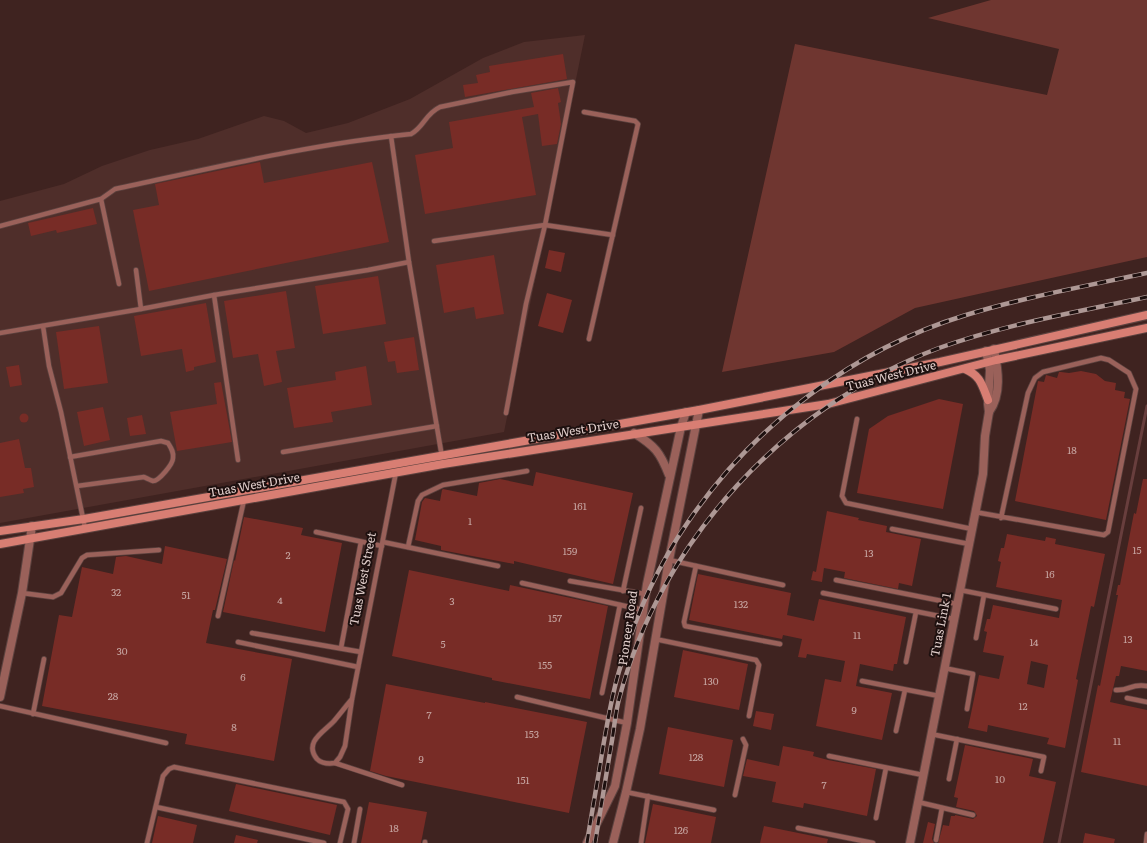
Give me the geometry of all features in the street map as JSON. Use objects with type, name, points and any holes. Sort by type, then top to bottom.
[{"type":"main road","name":"Tuas West Drive","points":[[0,544],[396,472],[442,460],[940,362],[1147,315]]},
{"type":"main road","name":"Tuas West Drive","points":[[0,531],[84,519],[398,463],[442,460],[634,434],[828,404],[993,361],[1147,328]]},
{"type":"main road","points":[[965,369],[979,378],[988,400]]},
{"type":"street","name":"Tuas Link 1","points":[[989,412],[994,405],[998,384],[998,368],[993,361],[990,350]]},
{"type":"street","name":"Tuas Link 1","points":[[910,843],[982,474],[985,436],[989,412],[988,400],[990,370],[993,361]]},
{"type":"street","points":[[613,843],[640,729],[669,560],[699,410]]},
{"type":"street","name":"Pioneer Road","points":[[587,843],[614,786],[627,723],[645,594],[680,427],[686,412]]},
{"type":"street","points":[[634,434],[648,442],[656,449],[663,459],[669,476]]},
{"type":"street","name":"Tuas West Street","points":[[396,472],[398,463]]},
{"type":"street","points":[[0,697],[22,593],[32,526]]},
{"type":"lane","points":[[0,226],[101,199],[115,189],[216,166],[364,140],[411,134],[433,110],[440,107],[512,92],[573,82],[545,225],[526,304],[506,413]]},
{"type":"lane","points":[[584,112],[635,121],[638,124],[589,339]]},
{"type":"lane","points":[[391,136],[409,262],[442,460]]},
{"type":"lane","points":[[101,199],[119,284]]},
{"type":"lane","points":[[434,241],[545,225],[613,235]]},
{"type":"lane","points":[[0,333],[409,262]]},
{"type":"lane","points":[[136,270],[141,309]]},
{"type":"lane","points":[[214,295],[238,460]]},
{"type":"lane","points":[[43,326],[48,366],[61,412],[85,528]]},
{"type":"lane","points":[[975,512],[1001,518],[1104,535],[1108,532],[1136,389],[1129,373],[1109,360],[1101,358],[1043,372],[1035,378],[1028,393],[1001,518]]},
{"type":"lane","points":[[857,419],[842,496],[846,503],[972,529]]},
{"type":"lane","points":[[283,452],[437,426]]},
{"type":"lane","points":[[70,457],[161,441],[168,443],[172,448],[174,457],[173,462],[158,479],[152,481],[144,477],[77,486]]},
{"type":"lane","points":[[408,547],[418,501],[422,495],[443,484],[526,471]]},
{"type":"lane","name":"Tuas West Street","points":[[352,699],[332,723],[316,737],[313,746],[314,755],[320,761],[327,764],[335,763],[340,757],[345,746],[352,699],[396,472]]},
{"type":"lane","points":[[218,616],[245,490]]},
{"type":"lane","points":[[623,591],[641,508]]},
{"type":"lane","points":[[892,529],[969,544]]},
{"type":"lane","points":[[316,532],[361,542],[408,547],[498,566]]},
{"type":"lane","points":[[340,648],[361,542]]},
{"type":"lane","points":[[22,593],[53,598],[61,593],[82,558],[87,555],[159,550]]},
{"type":"lane","points":[[669,560],[783,585]]},
{"type":"lane","points":[[696,566],[684,622],[685,626],[780,644]]},
{"type":"lane","points":[[836,580],[957,604]]},
{"type":"lane","points":[[570,581],[645,594]]},
{"type":"lane","points":[[522,583],[643,610]]},
{"type":"lane","points":[[960,590],[1056,609]]},
{"type":"lane","points":[[823,593],[954,619]]},
{"type":"lane","points":[[976,638],[984,595]]},
{"type":"lane","points":[[602,693],[620,605]]},
{"type":"lane","points":[[906,662],[916,612]]},
{"type":"lane","points":[[252,633],[361,652]]},
{"type":"lane","points":[[655,639],[758,661],[759,665],[749,716]]},
{"type":"lane","points":[[238,642],[358,667]]},
{"type":"lane","points":[[33,714],[44,660]]},
{"type":"lane","points":[[944,668],[974,674],[967,708]]},
{"type":"lane","points":[[862,681],[938,696]]},
{"type":"lane","points":[[1116,690],[1123,691],[1136,685],[1147,686]]},
{"type":"lane","points":[[896,731],[905,690]]},
{"type":"lane","points":[[517,697],[627,723]]},
{"type":"lane","points":[[1127,698],[1147,702]]},
{"type":"lane","points":[[0,706],[166,743]]},
{"type":"lane","points":[[931,734],[1044,757],[1041,771]]},
{"type":"lane","points":[[735,795],[746,745],[743,739]]},
{"type":"lane","points":[[949,779],[957,739]]},
{"type":"lane","points":[[829,756],[923,775]]},
{"type":"lane","points":[[335,763],[402,784]]},
{"type":"lane","points":[[147,843],[163,776],[170,768],[174,767],[344,802],[348,809],[340,843]]},
{"type":"lane","points":[[876,818],[886,768]]},
{"type":"lane","points":[[626,792],[714,810]]},
{"type":"lane","points":[[641,843],[648,796]]},
{"type":"lane","points":[[918,802],[973,815]]},
{"type":"lane","points":[[156,807],[324,843]]},
{"type":"lane","points":[[936,840],[942,808]]},
{"type":"lane","points":[[354,843],[360,809]]},
{"type":"lane","points":[[798,828],[871,843]]},
{"type":"lane","points":[[1146,843],[1147,834]]},
{"type":"shaded area","points":[[991,0],[1147,0],[1147,257],[915,308],[834,352],[722,372],[795,44],[1047,95],[1059,49],[928,18]]},
{"type":"shaded area","points":[[585,35],[504,432],[0,523],[0,201],[64,184],[102,166],[150,150],[198,139],[264,116],[284,121],[306,133],[348,123],[410,99],[483,58],[524,42]]},
{"type":"building","points":[[563,54],[567,79],[465,97],[463,85],[478,83],[476,75],[490,72],[489,66]]},
{"type":"building","points":[[558,88],[561,102],[558,103],[561,124],[557,144],[542,146],[538,114],[522,117],[536,195],[425,214],[415,155],[453,148],[449,122],[534,107],[531,93]]},
{"type":"building","points":[[260,162],[264,183],[372,162],[389,242],[149,291],[133,210],[159,205],[155,184]]},
{"type":"building","points":[[93,208],[97,224],[57,233],[56,230],[31,236],[28,223]]},
{"type":"building","points":[[549,250],[565,253],[561,272],[545,268]]},
{"type":"building","points":[[494,255],[504,314],[476,319],[474,307],[444,313],[436,265]]},
{"type":"building","points":[[378,276],[386,324],[323,334],[315,286]]},
{"type":"building","points":[[286,291],[295,348],[276,351],[282,382],[264,386],[258,354],[233,358],[224,301]]},
{"type":"building","points":[[547,293],[572,300],[563,333],[538,326]]},
{"type":"building","points":[[206,303],[216,362],[194,367],[194,370],[186,372],[182,349],[141,356],[134,316]]},
{"type":"building","points":[[99,326],[108,383],[64,389],[56,332]]},
{"type":"building","points":[[414,337],[419,370],[397,373],[395,361],[388,362],[384,342]]},
{"type":"building","points":[[19,365],[22,385],[10,387],[6,367]]},
{"type":"building","points":[[366,366],[372,405],[331,412],[333,422],[294,428],[287,388],[336,380],[335,372]]},
{"type":"building","points":[[1081,371],[1096,374],[1105,381],[1116,383],[1115,390],[1125,392],[1124,398],[1130,399],[1106,520],[1015,501],[1038,381],[1044,382],[1046,375],[1057,378],[1059,372],[1069,373]]},
{"type":"building","points":[[221,382],[232,442],[177,451],[170,412],[217,404],[214,383]]},
{"type":"building","points":[[939,399],[963,404],[943,509],[857,493],[869,429],[888,416]]},
{"type":"building","points":[[103,407],[110,440],[84,446],[77,412]]},
{"type":"building","points":[[22,414],[26,414],[28,418],[26,422],[22,422],[20,420],[20,416]]},
{"type":"building","points":[[142,415],[146,434],[130,436],[127,418]]},
{"type":"building","points":[[19,439],[25,468],[31,468],[34,487],[23,489],[24,493],[0,497],[0,443]]},
{"type":"building","points":[[536,472],[633,493],[613,584],[514,561],[514,564],[441,550],[441,546],[415,540],[422,502],[425,498],[440,501],[443,489],[477,496],[479,483],[500,479],[533,486]]},
{"type":"building","points":[[1143,479],[1147,479],[1147,671],[1121,666],[1119,676],[1116,676],[1110,702],[1147,710],[1147,786],[1081,772],[1098,685],[1100,686],[1118,595],[1116,595],[1118,585],[1120,585],[1134,513],[1136,514]]},
{"type":"building","points":[[827,511],[859,518],[858,520],[887,526],[886,532],[921,539],[912,586],[899,583],[898,589],[844,578],[845,572],[824,568],[822,582],[811,580],[813,571],[816,572]]},
{"type":"building","points":[[244,517],[303,528],[301,535],[342,543],[325,632],[223,612]]},
{"type":"building","points":[[1007,534],[1045,541],[1046,537],[1056,539],[1055,544],[1105,554],[1094,607],[1091,606],[1076,679],[1078,680],[1065,748],[1047,744],[1049,738],[988,725],[987,732],[968,728],[979,675],[999,679],[1004,656],[983,652],[987,632],[984,631],[987,619],[990,619],[993,605],[1059,618],[1062,600],[996,587],[1001,562],[998,561],[1001,548],[1004,548]],"holes":[[[1031,661],[1048,665],[1044,688],[1027,684]]]},
{"type":"building","points":[[165,546],[227,559],[215,610],[213,610],[206,643],[292,659],[274,761],[185,744],[187,734],[42,706],[59,615],[72,617],[82,567],[113,574],[116,557],[126,556],[162,564]]},
{"type":"building","points":[[409,570],[509,591],[510,585],[608,606],[590,699],[492,680],[492,678],[392,656]]},
{"type":"building","points":[[698,574],[791,593],[787,615],[814,621],[819,599],[906,617],[897,664],[894,664],[893,671],[860,664],[856,686],[892,693],[882,740],[816,726],[825,679],[841,682],[845,661],[807,654],[806,658],[798,657],[802,639],[783,635],[782,639],[689,620]]},
{"type":"building","points":[[683,650],[748,664],[739,710],[674,697]]},
{"type":"building","points":[[386,684],[587,722],[569,813],[386,776],[370,771]]},
{"type":"building","points":[[756,711],[774,714],[771,730],[753,726]]},
{"type":"building","points":[[668,727],[733,740],[724,787],[659,774]]},
{"type":"building","points":[[965,745],[1033,759],[1029,776],[1056,782],[1043,843],[938,843],[943,825],[949,826],[951,816],[955,815],[973,819],[977,816],[974,811],[956,807],[958,798],[954,797]]},
{"type":"building","points":[[783,746],[814,752],[813,756],[828,760],[876,769],[867,816],[804,803],[803,808],[772,802],[776,782],[743,776],[747,759],[779,766]]},
{"type":"building","points":[[236,784],[337,805],[330,835],[229,811]]},
{"type":"building","points":[[369,802],[427,812],[421,843],[361,843]]},
{"type":"building","points":[[653,804],[716,817],[711,843],[645,843]]},
{"type":"building","points":[[158,816],[197,825],[193,843],[152,843]]},
{"type":"building","points":[[928,822],[935,824],[932,839],[934,843],[923,843]]},
{"type":"building","points":[[764,826],[828,839],[827,843],[760,843]]},
{"type":"building","points":[[1085,833],[1115,839],[1114,843],[1083,843]]},
{"type":"building","points":[[236,835],[258,840],[257,843],[234,843]]},
{"type":"waterway","points":[[1059,843],[1147,406]]},
{"type":"railway","points":[[587,843],[613,696],[627,646],[641,609],[667,555],[677,538],[714,487],[744,454],[775,423],[810,395],[846,370],[885,348],[925,330],[966,315],[1011,303],[1147,273]]},
{"type":"railway","points":[[595,843],[619,699],[638,641],[665,585],[698,533],[737,486],[781,443],[830,405],[883,373],[939,348],[990,332],[1042,319],[1147,297]]}]
